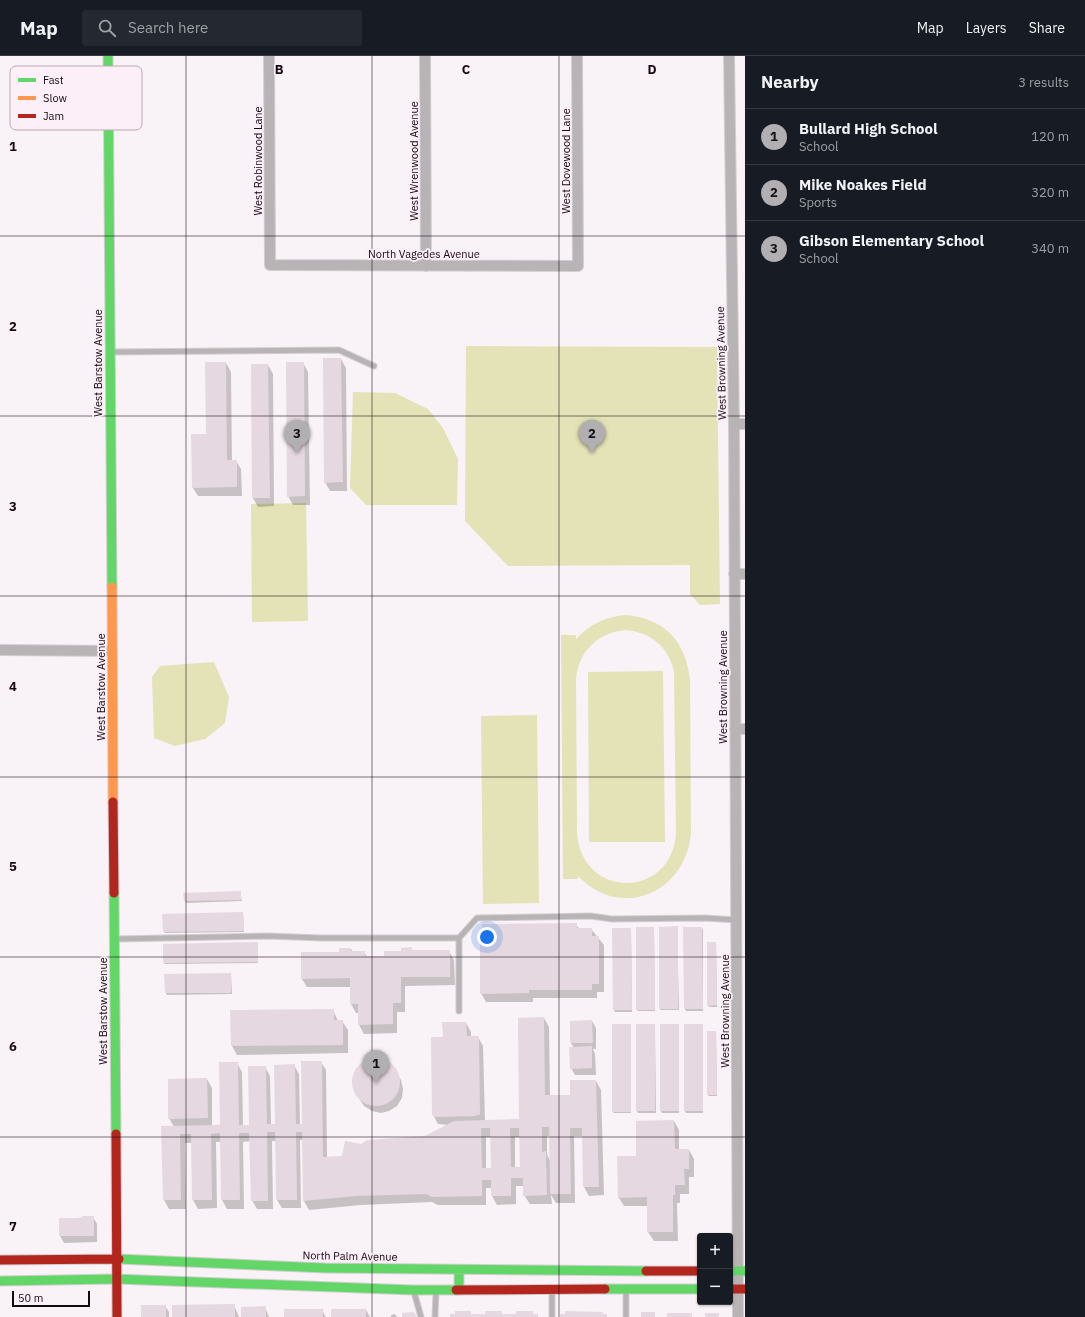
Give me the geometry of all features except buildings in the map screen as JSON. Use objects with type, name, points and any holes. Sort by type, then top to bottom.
[{"type":"main road","name":"West Barstow Avenue","points":[[108,56],[108,66]]},
{"type":"main road","name":"West Barstow Avenue","points":[[108,130],[117,1317]]},
{"type":"main road","name":"North Palm Avenue","points":[[0,1260],[117,1259],[325,1268],[697,1271]]},
{"type":"main road","points":[[458,1290],[459,1270]]},
{"type":"main road","points":[[0,1281],[116,1279],[413,1290],[697,1289]]},
{"type":"street","name":"West Robinwood Lane","points":[[269,56],[270,265]]},
{"type":"street","name":"West Wrenwood Avenue","points":[[425,56],[426,266]]},
{"type":"street","name":"West Dovewood Lane","points":[[577,56],[578,266]]},
{"type":"street","name":"West Browning Avenue","points":[[729,56],[734,424],[734,574],[740,729],[741,881],[737,920],[742,1178],[738,1271],[738,1317]]},
{"type":"street","name":"North Vagedes Avenue","points":[[270,265],[578,266]]},
{"type":"street","points":[[734,424],[745,424]]},
{"type":"street","points":[[734,574],[745,574]]},
{"type":"street","points":[[0,650],[112,651]]},
{"type":"lane","points":[[110,352],[339,350],[374,366]]},
{"type":"lane","points":[[459,1011],[459,938],[477,918],[591,916],[612,919],[705,918],[737,920]]},
{"type":"lane","points":[[115,939],[268,936],[322,938],[459,938]]},
{"type":"lane","points":[[552,1289],[552,1317]]},
{"type":"lane","points":[[626,1289],[626,1317]]},
{"type":"lane","points":[[413,1290],[421,1317]]},
{"type":"lane","points":[[436,1290],[436,1317]]},
{"type":"shaded area","points":[[466,346],[717,347],[720,604],[700,605],[690,594],[690,565],[508,566],[465,521]]},
{"type":"shaded area","points":[[353,392],[395,393],[428,409],[443,428],[458,459],[457,505],[366,505],[350,488]]},
{"type":"shaded area","points":[[306,503],[308,621],[252,622],[251,504]]},
{"type":"shaded area","points":[[625,615],[651,621],[671,634],[684,654],[690,680],[691,833],[686,854],[677,871],[664,885],[649,894],[631,898],[613,897],[595,890],[578,876],[578,879],[563,879],[561,635],[576,635],[576,639],[592,625],[598,622],[611,617]],"holes":[[[625,630],[634,631],[650,637],[657,642],[667,654],[674,671],[676,833],[671,855],[660,870],[644,880],[627,883],[610,880],[594,871],[583,856],[577,834],[576,680],[578,670],[585,653],[598,640],[615,632]]]},
{"type":"shaded area","points":[[214,662],[229,697],[225,723],[205,739],[175,746],[154,738],[152,677],[160,666]]},
{"type":"shaded area","points":[[663,671],[665,842],[589,842],[588,672]]},
{"type":"shaded area","points":[[537,715],[539,903],[483,904],[481,716]]},
{"type":"traffic: fast","points":[[108,56],[108,66]]},
{"type":"traffic: fast","points":[[109,130],[112,587]]},
{"type":"traffic: fast","points":[[114,893],[116,1134]]},
{"type":"traffic: fast","points":[[119,1259],[325,1268],[646,1271]]},
{"type":"traffic: fast","points":[[459,1270],[459,1290]]},
{"type":"traffic: fast","points":[[733,1271],[745,1271]]},
{"type":"traffic: fast","points":[[0,1281],[116,1279],[413,1290],[456,1290]]},
{"type":"traffic: fast","points":[[605,1289],[697,1289]]},
{"type":"traffic: slow","points":[[112,587],[113,802]]},
{"type":"traffic: jam","points":[[113,802],[114,893]]},
{"type":"traffic: jam","points":[[116,1134],[117,1317]]},
{"type":"traffic: jam","points":[[0,1260],[119,1259]]},
{"type":"traffic: jam","points":[[646,1271],[697,1271]]},
{"type":"traffic: jam","points":[[456,1290],[605,1289]]},
{"type":"traffic: jam","points":[[733,1289],[745,1289]]},
{"type":"place","name":"Gibson Elementary School","points":[[297,453]]},
{"type":"place","name":"Mike Noakes Field","points":[[592,453]]},
{"type":"place","name":"Bullard High School","points":[[376,1083]]}]
